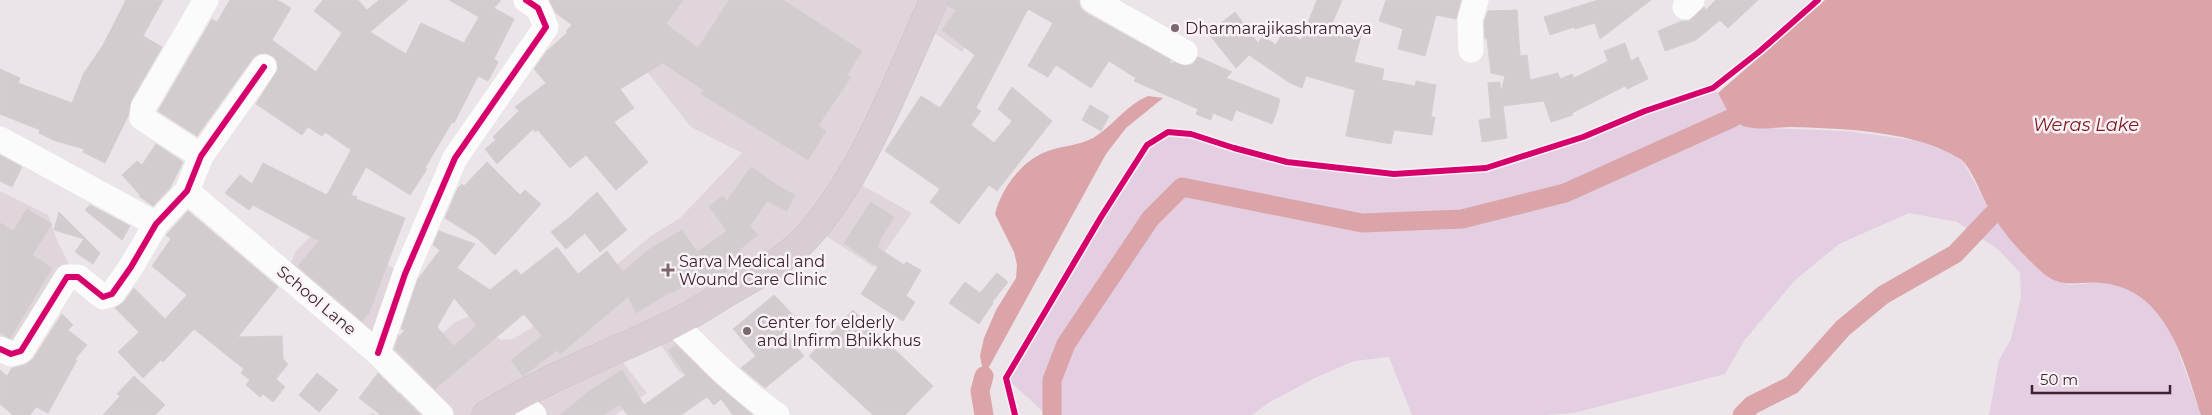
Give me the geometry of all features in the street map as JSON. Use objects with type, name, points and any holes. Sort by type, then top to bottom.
[{"type":"main road","points":[[486,415],[524,406],[674,323],[766,269],[805,240],[819,222],[866,149],[934,0]]},
{"type":"street","points":[[202,156],[142,118],[143,108],[206,0]]},
{"type":"street","points":[[378,353],[405,274],[455,158],[546,27],[538,8],[526,0]]},
{"type":"street","points":[[1093,0],[1185,52]]},
{"type":"street","points":[[1471,50],[1470,20],[1476,0]]},
{"type":"street","points":[[0,349],[11,354],[22,351],[67,277],[78,277],[103,297],[112,294],[131,267],[156,224],[187,192],[202,156],[264,66]]},
{"type":"street","points":[[0,139],[156,224]]},
{"type":"street","name":"School Lane","points":[[187,192],[378,353],[441,415]]},
{"type":"street","points":[[674,323],[759,403],[777,415]]},
{"type":"shaded area","points":[[636,0],[994,0],[962,52],[923,25],[849,178],[912,213],[874,267],[814,228],[675,323],[709,358],[689,377],[679,372],[653,333],[614,351],[647,393],[615,415],[378,415],[395,396],[411,385],[286,273],[296,251],[313,234],[321,229],[405,274],[387,329],[412,341],[434,342],[455,322],[470,316],[501,340],[513,339],[563,309],[651,236],[680,218],[742,153],[691,127],[648,73]]},
{"type":"shaded area","points":[[1712,83],[1732,118],[1766,128],[1847,131],[1920,141],[1963,161],[1992,215],[2013,242],[2046,275],[2070,285],[2101,282],[2129,288],[2152,306],[2171,331],[2201,415],[1989,415],[1999,360],[2011,339],[2021,297],[2020,273],[1999,250],[1957,222],[1909,213],[1839,244],[1794,281],[1744,341],[1725,374],[1574,413],[1546,415],[1412,415],[1389,357],[1354,361],[1315,378],[1270,402],[1252,415],[1047,415],[1006,378],[1101,217],[1147,145],[1168,132],[1191,134],[1287,162],[1394,174],[1485,168],[1583,137]]},
{"type":"shaded area","points":[[0,191],[48,215],[58,243],[68,262],[67,277],[30,339],[0,349]]},
{"type":"water","name":"Weras Lake","points":[[1825,0],[2212,0],[2212,415],[2201,415],[2188,373],[2170,331],[2157,313],[2142,299],[2124,288],[2094,282],[2059,282],[2044,274],[2009,238],[1997,222],[1971,172],[1963,161],[1931,145],[1892,135],[1829,128],[1751,128],[1739,124],[1732,118],[1718,93]]},
{"type":"water","points":[[1148,96],[1163,98],[1126,128],[1106,154],[984,376],[980,356],[984,338],[996,310],[1016,278],[1017,265],[1014,252],[995,214],[1002,195],[1014,176],[1030,161],[1048,151],[1093,138],[1128,108]]},
{"type":"building","points":[[126,0],[163,0],[143,36],[162,47],[131,101],[128,116],[105,163],[83,152],[84,149],[53,140],[39,133],[40,130],[0,114],[0,69],[20,78],[18,83],[72,103],[84,73],[103,45]]},
{"type":"building","points":[[230,0],[277,0],[291,8],[272,40],[316,72],[342,33],[314,11],[323,0],[358,0],[367,10],[379,0],[408,0],[370,32],[406,54],[421,23],[464,43],[479,17],[449,0],[501,0],[494,8],[514,19],[494,59],[498,62],[488,81],[478,76],[454,123],[452,122],[425,168],[427,169],[410,195],[366,167],[351,195],[357,197],[356,199],[405,218],[369,313],[362,321],[298,266],[319,241],[253,205],[249,210],[225,193],[240,175],[252,184],[263,163],[327,195],[351,150],[325,132],[322,136],[308,127],[302,135],[256,104],[278,69],[277,61],[273,56],[265,53],[258,54],[253,58],[197,136],[158,111],[212,19],[217,22]]},
{"type":"building","points":[[549,0],[683,0],[666,24],[698,48],[729,0],[783,0],[862,51],[847,75],[851,77],[818,126],[826,131],[808,160],[701,94],[703,90],[663,63],[620,89],[634,108],[614,122],[648,162],[616,190],[586,155],[570,168],[538,130],[535,132],[533,129],[497,164],[485,149],[496,140],[493,137],[519,111],[515,107],[546,83],[534,69],[547,51],[568,32],[566,31],[572,25],[556,13]]},
{"type":"building","points":[[949,0],[1079,0],[1080,7],[1086,13],[1171,60],[1169,65],[1173,62],[1186,66],[1193,64],[1198,57],[1232,72],[1226,78],[1280,99],[1277,111],[1272,124],[1236,110],[1232,121],[1213,113],[1211,120],[1196,114],[1198,109],[1134,81],[1136,78],[1109,61],[1091,88],[1056,65],[1048,77],[1028,66],[1053,23],[1028,9],[976,108],[981,111],[971,125],[994,143],[1012,121],[998,109],[1012,87],[1052,121],[997,191],[989,185],[959,224],[930,202],[940,189],[885,151],[921,96],[940,108],[975,55],[942,30],[956,10],[948,6]]},
{"type":"building","points":[[1317,0],[1342,0],[1332,24],[1362,32],[1354,62],[1384,69],[1382,80],[1415,86],[1416,81],[1436,85],[1431,117],[1435,117],[1432,135],[1394,130],[1391,144],[1346,136],[1355,90],[1306,76],[1302,88],[1290,83],[1249,55],[1236,68],[1208,33],[1235,12],[1258,43],[1263,36],[1276,45],[1284,30],[1301,40]]},
{"type":"building","points":[[1386,0],[1461,0],[1456,19],[1436,15],[1425,56],[1398,49],[1403,29],[1379,21]]},
{"type":"building","points":[[1598,0],[1651,0],[1600,39],[1595,23],[1575,29],[1574,27],[1550,35],[1544,17]]},
{"type":"building","points":[[1716,0],[1758,0],[1728,28],[1720,20],[1696,40],[1665,51],[1658,31],[1682,21],[1689,21],[1704,7],[1706,10]]},
{"type":"building","points":[[1517,10],[1520,56],[1527,55],[1530,80],[1558,73],[1560,79],[1572,74],[1574,78],[1608,61],[1604,51],[1625,43],[1631,61],[1638,57],[1648,79],[1627,89],[1625,86],[1572,113],[1573,115],[1551,122],[1544,101],[1503,106],[1507,138],[1482,142],[1479,120],[1491,118],[1488,83],[1500,82],[1501,92],[1505,76],[1491,73],[1484,22],[1488,11]]},
{"type":"building","points":[[1090,105],[1109,116],[1101,131],[1082,120]]},
{"type":"building","points":[[156,144],[183,162],[170,188],[153,206],[139,196],[122,175],[137,161],[142,165]]},
{"type":"building","points":[[0,155],[22,167],[12,187],[0,181]]},
{"type":"building","points":[[487,162],[520,195],[525,190],[541,204],[495,255],[477,238],[445,218],[458,188],[462,184],[464,186]]},
{"type":"building","points":[[751,167],[795,195],[787,211],[767,201],[750,226],[758,235],[739,250],[745,259],[721,275],[719,272],[667,294],[636,313],[628,297],[560,354],[557,350],[523,376],[511,360],[542,336],[524,314],[435,389],[395,349],[399,337],[405,330],[401,329],[418,279],[440,250],[433,245],[439,231],[475,244],[457,268],[490,290],[516,269],[521,275],[557,247],[578,274],[607,251],[623,272],[648,250],[682,230],[697,252],[727,231],[709,206],[723,196],[727,201]],"holes":[[[454,298],[477,325],[454,346],[437,327]]]},
{"type":"building","points":[[597,192],[627,230],[600,252],[585,233],[566,249],[551,232]]},
{"type":"building","points":[[871,202],[894,217],[877,247],[904,265],[906,262],[921,270],[906,296],[915,302],[903,321],[861,294],[878,267],[844,243]]},
{"type":"building","points":[[90,205],[130,226],[122,240],[85,210]]},
{"type":"building","points":[[27,209],[52,224],[32,255],[52,268],[10,338],[0,332],[0,223],[13,231]]},
{"type":"building","points":[[188,211],[278,287],[238,337],[282,336],[283,359],[288,364],[276,379],[285,387],[273,402],[263,394],[260,397],[246,385],[250,380],[241,373],[244,369],[194,329],[163,362],[161,360],[143,378],[118,352],[139,332],[115,308],[124,302],[134,288],[165,319],[187,295],[152,266],[171,239],[166,235]]},
{"type":"building","points":[[59,212],[100,253],[93,264],[75,252],[84,239],[54,230]]},
{"type":"building","points":[[997,273],[1008,282],[992,302],[979,324],[949,303],[965,282],[980,293]]},
{"type":"building","points":[[774,295],[798,320],[784,332],[804,356],[765,388],[741,368],[756,356],[733,329]]},
{"type":"building","points":[[853,310],[933,386],[905,415],[873,415],[809,356]]},
{"type":"building","points":[[62,314],[73,325],[68,330],[87,345],[75,359],[77,360],[48,413],[36,407],[30,415],[13,415],[0,404],[0,370],[7,376],[12,368],[25,365],[33,359]]},
{"type":"building","points":[[676,345],[714,382],[753,415],[733,415],[721,399],[714,405],[707,397],[681,415],[628,415],[619,405],[603,415],[560,415],[588,392],[622,370],[644,405],[686,375],[668,350]]},
{"type":"building","points":[[317,373],[338,390],[319,412],[299,395]]},
{"type":"building","points":[[378,373],[420,415],[381,415],[359,398]]},
{"type":"building","points":[[134,376],[165,405],[155,415],[103,415],[120,396],[117,394]]},
{"type":"waterway","points":[[1052,415],[1052,380],[1066,344],[1150,219],[1182,187],[1362,223],[1462,219],[1565,193],[1732,118]]},
{"type":"waterway","points":[[1742,415],[1752,405],[1792,385],[1843,328],[1883,295],[1955,254],[1992,215]]},
{"type":"waterway","points":[[984,376],[980,391],[984,415]]},
{"type":"cycle path","points":[[378,353],[405,274],[455,158],[546,27],[538,8],[526,0]]},
{"type":"cycle path","points":[[1015,415],[1006,378],[1101,217],[1147,145],[1168,132],[1191,134],[1287,162],[1394,174],[1486,168],[1583,137],[1645,111],[1713,88],[1760,51],[1818,0]]},
{"type":"cycle path","points":[[0,349],[11,354],[21,351],[67,277],[78,277],[103,297],[112,294],[131,267],[156,224],[187,191],[201,156],[264,67]]},
{"type":"place","name":"Dharmarajikashramaya","points":[[1175,28]]},
{"type":"place","name":"Sarva Medical and Wound Care Clinic","points":[[668,270]]},
{"type":"place","name":"Center for elderly and Infirm Bhikkhus","points":[[747,331]]}]
